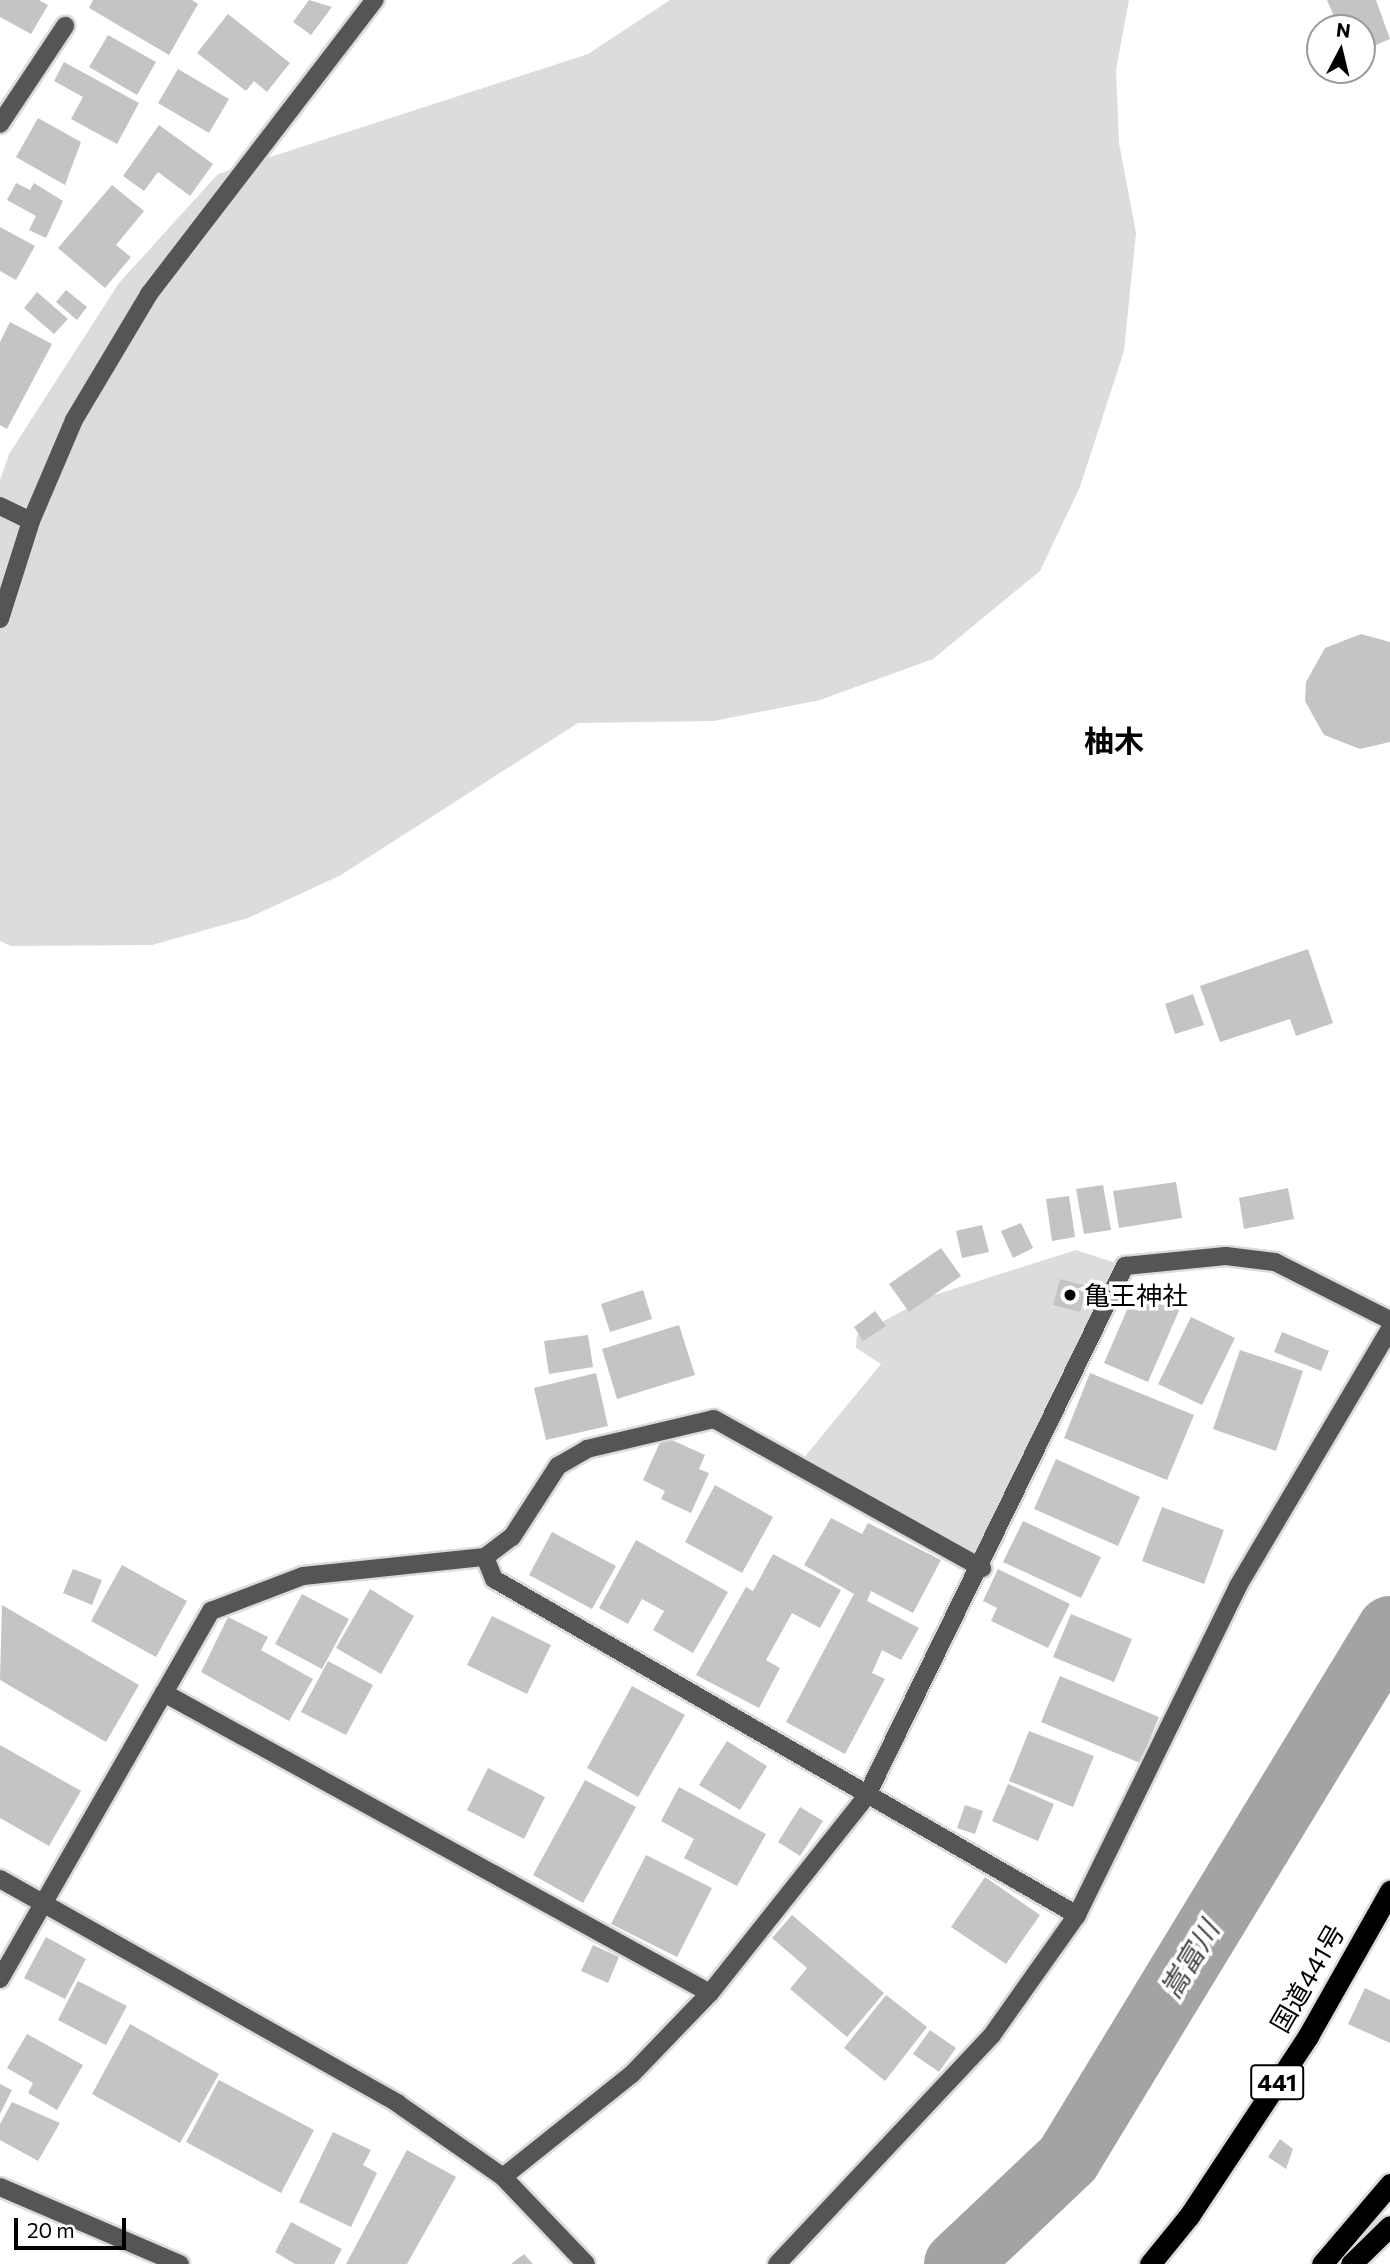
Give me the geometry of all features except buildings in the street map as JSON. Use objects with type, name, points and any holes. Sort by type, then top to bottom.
[{"type":"highway","name":"国道441号","points":[[1150,2264],[1189,2216],[1308,2036],[1390,1891]]},
{"type":"highway","points":[[1322,2264],[1390,2184]]},
{"type":"highway","points":[[1351,2264],[1390,2226]]},
{"type":"street","points":[[0,619],[31,521],[74,421],[149,294],[375,0]]},
{"type":"street","points":[[0,124],[65,26]]},
{"type":"street","points":[[0,506],[31,521]]},
{"type":"street","points":[[503,2177],[632,2074],[710,1993],[866,1797],[982,1568],[1125,1266],[1226,1256],[1275,1262],[1390,1320]]},
{"type":"street","points":[[777,2264],[992,2035],[1077,1915],[1238,1586],[1390,1329]]},
{"type":"street","points":[[0,1979],[211,1611],[303,1576],[485,1558],[512,1537],[558,1466],[587,1449],[714,1419],[982,1568]]},
{"type":"street","points":[[485,1558],[494,1578],[866,1797],[1077,1915]]},
{"type":"street","points":[[164,1693],[710,1993]]},
{"type":"street","points":[[0,1879],[397,2103],[503,2177],[586,2264]]},
{"type":"street","points":[[0,2187],[180,2264]]},
{"type":"shaded area","points":[[670,0],[1129,0],[1116,70],[1119,143],[1136,233],[1124,351],[1080,487],[1040,571],[933,659],[820,700],[714,721],[578,723],[341,875],[248,918],[152,945],[11,946],[0,941],[0,480],[9,454],[119,283],[218,174],[588,54]]},
{"type":"shaded area","points":[[1076,1250],[1125,1266],[982,1568],[798,1465],[881,1364],[856,1348],[857,1335],[931,1296]]},
{"type":"waterway","name":"嵩富川","points":[[957,2264],[1068,2159],[1390,1629]]},
{"type":"place","name":"亀王神社","points":[[1070,1295]]},
{"type":"district","name":"柚木","points":[[1114,740]]}]
